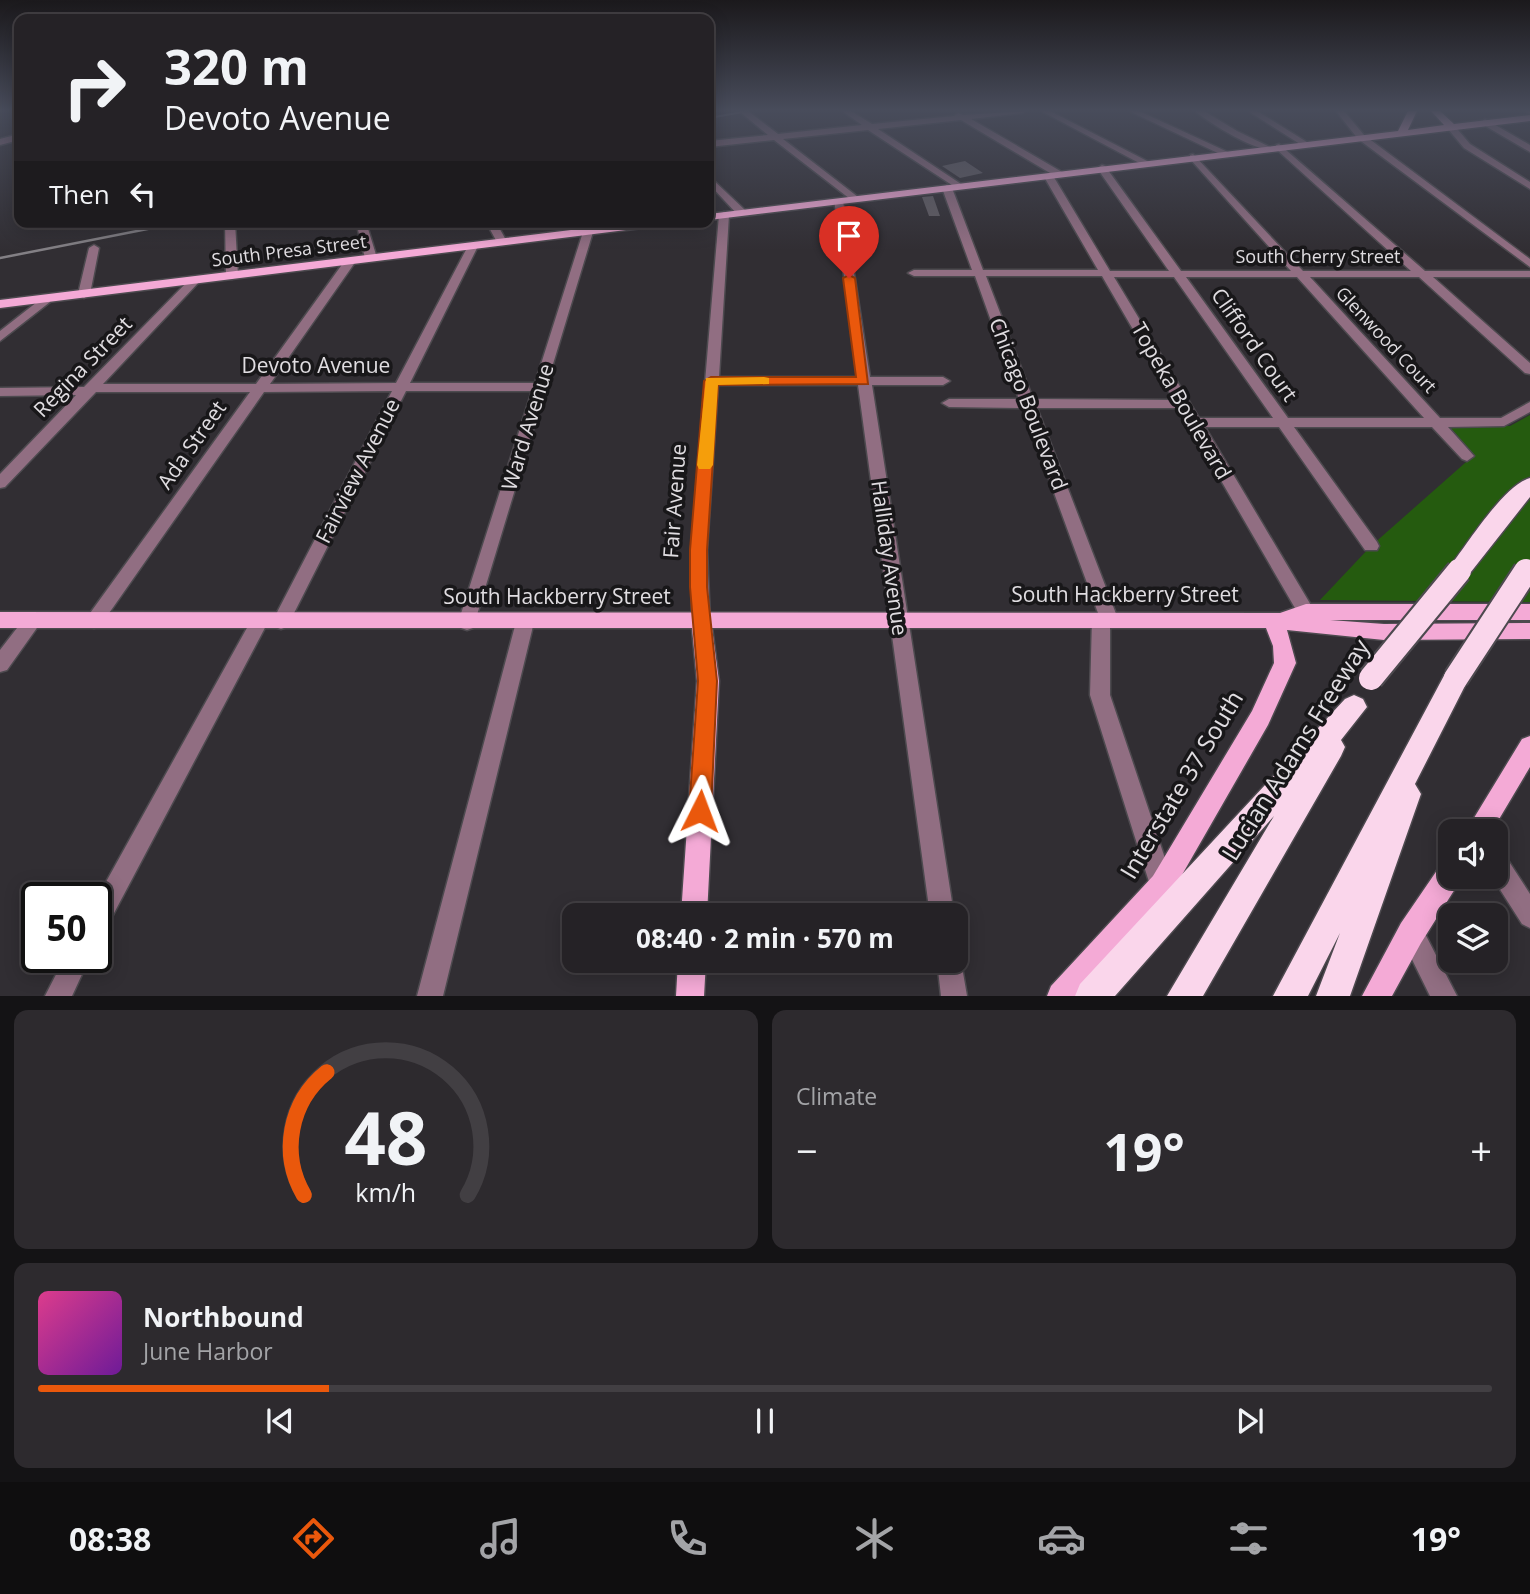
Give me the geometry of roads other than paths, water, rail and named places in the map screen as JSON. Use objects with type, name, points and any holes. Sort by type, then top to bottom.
[{"type":"highway","name":"Lucian Adams Freeway","points":[[1184,996],[1371,678],[1507,508],[1530,485]]},
{"type":"highway","points":[[1290,996],[1427,730],[1456,678],[1528,569]]},
{"type":"highway","points":[[1092,996],[1354,707]]},
{"type":"highway","points":[[1333,996],[1351,953],[1427,730]]},
{"type":"main road","points":[[716,216],[1189,157]]},
{"type":"main road","name":"South Presa Street","points":[[0,304],[609,228]]},
{"type":"main road","name":"South Hackberry Street","points":[[0,620],[1310,620],[1530,612]]},
{"type":"main road","name":"Interstate 37 South","points":[[1061,996],[1162,885],[1260,718],[1285,663],[1278,620]]},
{"type":"main road","name":"South Hackberry Street","points":[[1310,620],[1384,632],[1530,631]]},
{"type":"main road","name":"Fair Avenue","points":[[695,903],[708,681],[701,621]]},
{"type":"main road","points":[[1485,819],[1530,747]]},
{"type":"main road","points":[[1376,996],[1411,933],[1440,889]]},
{"type":"main road","points":[[690,996],[691,973]]},
{"type":"street","points":[[799,157],[846,200]]},
{"type":"street","points":[[912,157],[953,187]]},
{"type":"street","points":[[1027,157],[1054,174]]},
{"type":"street","points":[[1135,157],[1146,163]]},
{"type":"street","name":"Glenwood Court","points":[[1193,157],[1467,456]]},
{"type":"street","points":[[1284,157],[1530,370]]},
{"type":"street","points":[[1388,157],[1530,264]]},
{"type":"street","points":[[1486,157],[1530,186]]},
{"type":"street","name":"Clifford Court","points":[[1102,168],[1371,546]]},
{"type":"street","name":"Topeka Boulevard","points":[[1054,174],[1106,273],[1310,620]]},
{"type":"street","points":[[714,184],[742,213]]},
{"type":"street","name":"Chicago Boulevard","points":[[953,187],[978,273],[1105,619],[1100,695],[1162,885]]},
{"type":"street","name":"Halliday Avenue","points":[[846,200],[863,381],[940,903]]},
{"type":"street","name":"Fair Avenue","points":[[701,621],[699,550],[711,381],[716,216]]},
{"type":"street","points":[[230,228],[232,276]]},
{"type":"street","points":[[363,228],[371,258]]},
{"type":"street","points":[[494,228],[502,242]]},
{"type":"street","name":"Ward Avenue","points":[[467,622],[588,232]]},
{"type":"street","name":"Fairview Avenue","points":[[281,621],[473,246]]},
{"type":"street","points":[[84,294],[94,248]]},
{"type":"street","name":"Ada Street","points":[[94,621],[350,261]]},
{"type":"street","name":"South Cherry Street","points":[[914,273],[1530,274]]},
{"type":"street","name":"Regina Street","points":[[0,483],[195,280]]},
{"type":"street","points":[[0,337],[46,299]]},
{"type":"street","points":[[711,381],[943,381]]},
{"type":"street","name":"Devoto Avenue","points":[[0,391],[540,387]]},
{"type":"street","points":[[948,403],[1183,404]]},
{"type":"street","points":[[1194,423],[1504,422],[1530,406]]},
{"type":"street","points":[[0,664],[33,620]]},
{"type":"street","points":[[112,894],[259,621]]},
{"type":"street","points":[[430,996],[525,622]]},
{"type":"street","points":[[1508,881],[1530,916]]},
{"type":"street","points":[[1411,933],[1444,996]]},
{"type":"street","points":[[58,996],[70,973]]},
{"type":"street","points":[[951,973],[954,996]]},
{"type":"railway","points":[[0,258],[152,228]]}]
